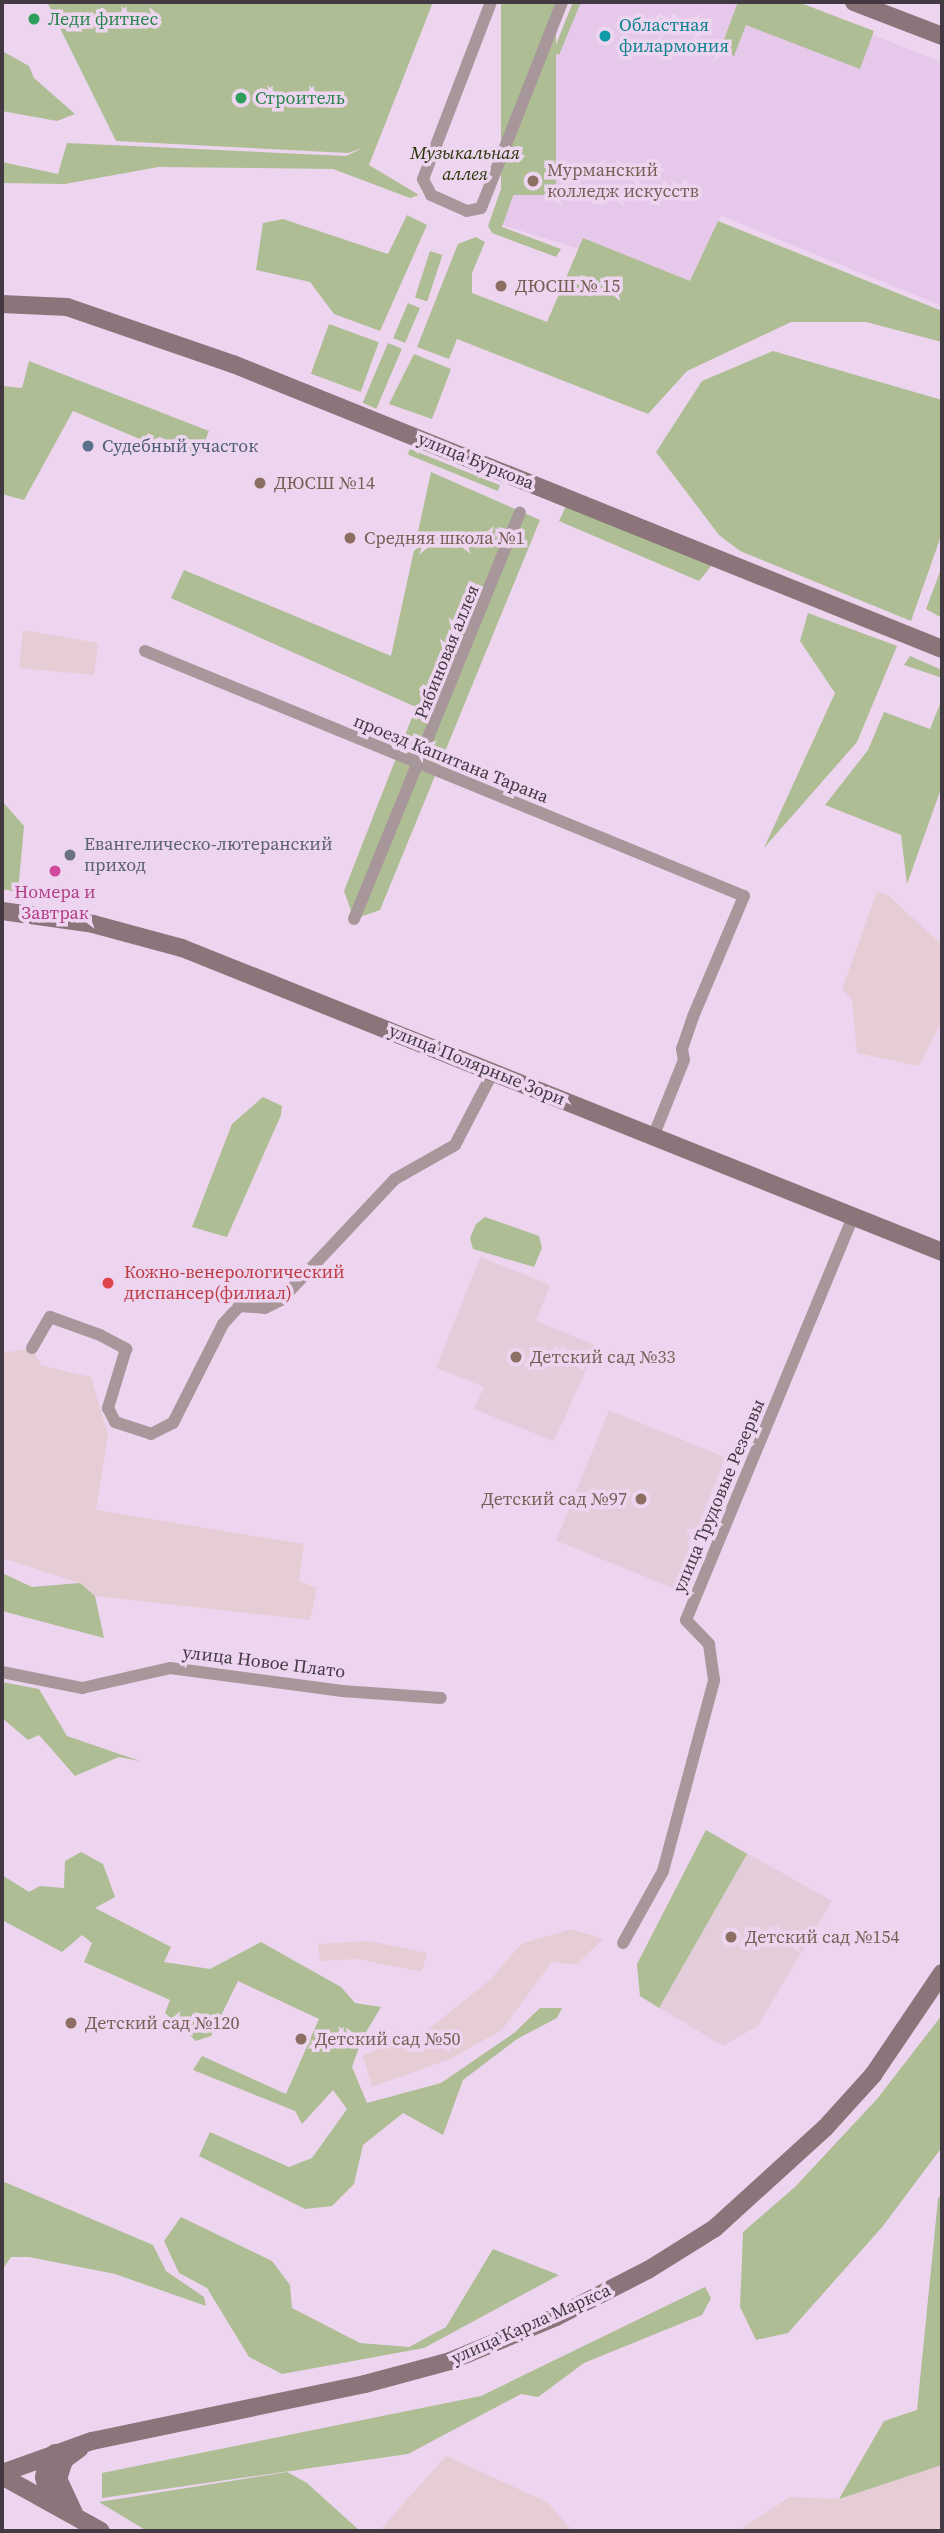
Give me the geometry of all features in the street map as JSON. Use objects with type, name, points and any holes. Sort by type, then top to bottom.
[{"type":"main road","points":[[855,2],[942,36]]},
{"type":"main road","name":"улица Буркова","points":[[2,303],[66,307],[233,364],[942,649]]},
{"type":"main road","name":"улица Полярные Зори","points":[[2,911],[93,924],[182,948],[942,1252]]},
{"type":"main road","name":"улица Карла Маркса","points":[[2,2475],[92,2441],[352,2387],[450,2361],[556,2317],[648,2270],[715,2228],[825,2129],[873,2075],[942,1972]]},
{"type":"main road","points":[[79,2519],[61,2493],[60,2470],[64,2460],[92,2441]]},
{"type":"main road","points":[[55,2454],[47,2462],[44,2477],[49,2497],[62,2509]]},
{"type":"main road","points":[[2,2475],[101,2531]]},
{"type":"street","points":[[491,2],[423,179],[431,195],[467,211],[481,208],[562,2]]},
{"type":"street","name":"Рябиновая аллея","points":[[354,919],[421,765],[520,513]]},
{"type":"street","name":"проезд Капитана Тарана","points":[[145,651],[744,896],[693,1017],[682,1049],[684,1060],[653,1137]]},
{"type":"street","points":[[32,1348],[50,1317],[100,1335],[127,1349],[108,1408],[115,1422],[152,1434],[173,1423],[223,1324],[239,1306],[265,1308],[281,1300],[395,1179],[455,1145],[493,1072]]},
{"type":"street","name":"улица Трудовые Резервы","points":[[623,1943],[663,1871],[714,1680],[709,1644],[686,1620],[853,1217]]},
{"type":"street","name":"улица Новое Плато","points":[[2,1672],[82,1688],[170,1668],[342,1691],[441,1698]]},
{"type":"shaded area","points":[[577,2],[788,2],[942,62],[942,306],[721,216],[693,285],[490,221]]},
{"type":"shaded area","points":[[23,630],[98,643],[94,675],[19,668]]},
{"type":"shaded area","points":[[877,892],[888,895],[942,945],[942,1021],[919,1066],[857,1053],[852,1000],[842,989]]},
{"type":"shaded area","name":"Детский сад №33","points":[[480,1257],[550,1285],[536,1321],[597,1346],[554,1441],[474,1409],[484,1387],[436,1368]]},
{"type":"shaded area","points":[[32,1348],[41,1365],[91,1377],[108,1435],[96,1510],[304,1544],[299,1581],[317,1588],[310,1620],[95,1596],[80,1583],[2,1558],[2,1353]]},
{"type":"shaded area","name":"Детский сад №97","points":[[609,1410],[726,1457],[673,1588],[556,1541]]},
{"type":"shaded area","name":"Детский сад №154","points":[[706,1830],[832,1901],[758,2026],[723,2046],[640,1996],[637,1964]]},
{"type":"shaded area","points":[[571,1929],[603,1939],[576,1965],[552,1962],[502,2030],[450,2059],[372,2087],[363,2055],[430,2028],[491,1979],[521,1944]]},
{"type":"shaded area","points":[[369,1941],[427,1953],[422,1972],[357,1959],[320,1961],[318,1944]]},
{"type":"shaded area","points":[[446,2456],[547,2502],[573,2531],[379,2531]]},
{"type":"shaded area","points":[[942,2465],[942,2531],[738,2531],[790,2497],[839,2499]]},
{"type":"green space","name":"Строитель","points":[[47,2],[433,2],[369,165],[419,195],[410,198],[333,169],[158,167],[65,184],[2,183],[2,162],[58,174],[67,143],[346,156],[363,148],[348,153],[116,141]]},
{"type":"green space","points":[[501,2],[556,2],[556,195],[501,195]]},
{"type":"green space","points":[[573,2],[581,2],[559,55],[553,52]]},
{"type":"green space","points":[[738,2],[798,2],[874,31],[860,69],[746,25],[734,56],[720,50]]},
{"type":"green space","points":[[2,51],[29,66],[34,78],[75,114],[57,121],[2,111]]},
{"type":"green space","points":[[519,138],[532,143],[502,227],[561,249],[556,257],[492,233],[488,226]]},
{"type":"green space","points":[[407,215],[427,225],[380,331],[334,314],[310,282],[256,270],[263,223],[283,219],[388,254]]},
{"type":"green space","points":[[718,221],[942,311],[942,342],[866,322],[791,322],[687,371],[648,414],[457,339],[449,359],[417,347],[458,244],[476,237],[485,242],[472,273],[472,293],[547,322],[583,238],[690,281]]},
{"type":"green space","points":[[430,251],[442,255],[427,302],[415,298]]},
{"type":"green space","points":[[408,303],[420,308],[405,343],[393,338]]},
{"type":"green space","points":[[329,324],[379,342],[361,392],[311,374]]},
{"type":"green space","points":[[388,343],[402,349],[376,409],[363,403]]},
{"type":"green space","points":[[773,351],[942,400],[942,533],[911,621],[740,551],[719,535],[656,452],[702,381]]},
{"type":"green space","points":[[414,354],[451,369],[432,419],[389,404]]},
{"type":"green space","points":[[29,361],[209,431],[199,456],[160,437],[147,442],[73,411],[24,500],[2,494],[2,386],[22,388]]},
{"type":"green space","points":[[410,449],[500,485],[498,491],[408,455]]},
{"type":"green space","points":[[431,472],[540,520],[380,910],[354,919],[344,891],[416,707],[171,598],[184,570],[391,656]]},
{"type":"green space","points":[[566,506],[712,565],[699,581],[559,521]]},
{"type":"green space","points":[[942,566],[942,618],[926,609]]},
{"type":"green space","points":[[808,613],[897,646],[857,742],[764,848],[835,693],[800,641]]},
{"type":"green space","points":[[910,656],[942,670],[942,678],[904,665]]},
{"type":"green space","points":[[942,699],[942,786],[907,884],[901,835],[825,805],[868,750],[884,712],[930,729]]},
{"type":"green space","points":[[2,801],[24,826],[18,892],[2,889]]},
{"type":"green space","points":[[263,1097],[282,1106],[281,1115],[227,1237],[192,1227],[232,1124]]},
{"type":"green space","points":[[485,1217],[539,1236],[542,1248],[534,1267],[473,1249],[470,1238],[476,1224]]},
{"type":"green space","points":[[2,1573],[32,1587],[80,1583],[95,1596],[104,1638],[2,1611]]},
{"type":"green space","points":[[2,1682],[39,1689],[67,1736],[140,1761],[119,1757],[75,1776],[39,1735],[28,1740],[2,1718]]},
{"type":"green space","points":[[706,1830],[747,1854],[659,2008],[640,1996],[637,1964]]},
{"type":"green space","points":[[81,1852],[103,1864],[115,1897],[95,1908],[171,1947],[164,1962],[210,1969],[261,1942],[341,1987],[355,2003],[381,2007],[362,2039],[352,2067],[367,2103],[441,2083],[514,2033],[540,2008],[562,2008],[557,2018],[517,2039],[463,2080],[443,2135],[403,2113],[363,2145],[354,2184],[332,2206],[305,2209],[199,2156],[210,2132],[289,2167],[312,2158],[347,2109],[333,2090],[302,2124],[295,2111],[193,2070],[202,2056],[286,2094],[319,2019],[238,1981],[211,2036],[196,2041],[165,2013],[170,2000],[84,1962],[92,1943],[82,1935],[62,1952],[2,1920],[2,1875],[29,1892],[40,1886],[64,1888],[65,1861]]},
{"type":"green space","points":[[942,2015],[942,2147],[883,2226],[788,2333],[756,2340],[740,2307],[743,2232],[795,2187],[877,2099]]},
{"type":"green space","points":[[2,2181],[153,2245],[166,2271],[204,2297],[206,2306],[115,2274],[29,2257],[11,2257],[2,2270]]},
{"type":"green space","points":[[942,2192],[942,2465],[839,2499],[884,2421],[917,2410],[938,2199]]},
{"type":"green space","points":[[181,2217],[272,2261],[290,2285],[292,2308],[360,2343],[409,2347],[446,2327],[493,2249],[559,2275],[424,2348],[282,2374],[249,2357],[207,2288],[179,2273],[164,2241]]},
{"type":"green space","points":[[705,2287],[711,2298],[702,2315],[584,2363],[538,2397],[521,2394],[408,2454],[102,2498],[102,2473],[481,2396]]},
{"type":"green space","points":[[287,2472],[307,2483],[360,2531],[147,2531],[99,2502]]},
{"type":"place","name":"Леди фитнес","points":[[34,19]]},
{"type":"place","name":"Областная филармония","points":[[605,36]]},
{"type":"place","name":"Строитель","points":[[241,98]]},
{"type":"place","name":"Мурманский колледж искусств","points":[[533,181]]},
{"type":"place","name":"ДЮСШ № 15","points":[[501,286]]},
{"type":"place","name":"Судебный участок","points":[[88,446]]},
{"type":"place","name":"ДЮСШ №14","points":[[260,483]]},
{"type":"place","name":"Средняя школа №1","points":[[350,538]]},
{"type":"place","name":"Евангелическо-лютеранский приход","points":[[70,855]]},
{"type":"place","name":"Номера и Завтрак","points":[[55,871]]},
{"type":"place","name":"Кожно-венерологический диспансер(филиал)","points":[[108,1283]]},
{"type":"place","name":"Детский сад №33","points":[[516,1357]]},
{"type":"place","name":"Детский сад №97","points":[[641,1499]]},
{"type":"place","name":"Детский сад №154","points":[[731,1937]]},
{"type":"place","name":"Детский сад №120","points":[[71,2023]]},
{"type":"place","name":"Детский сад №50","points":[[301,2039]]},
{"type":"park label","name":"Музыкальная аллея","points":[[465,164]]}]
